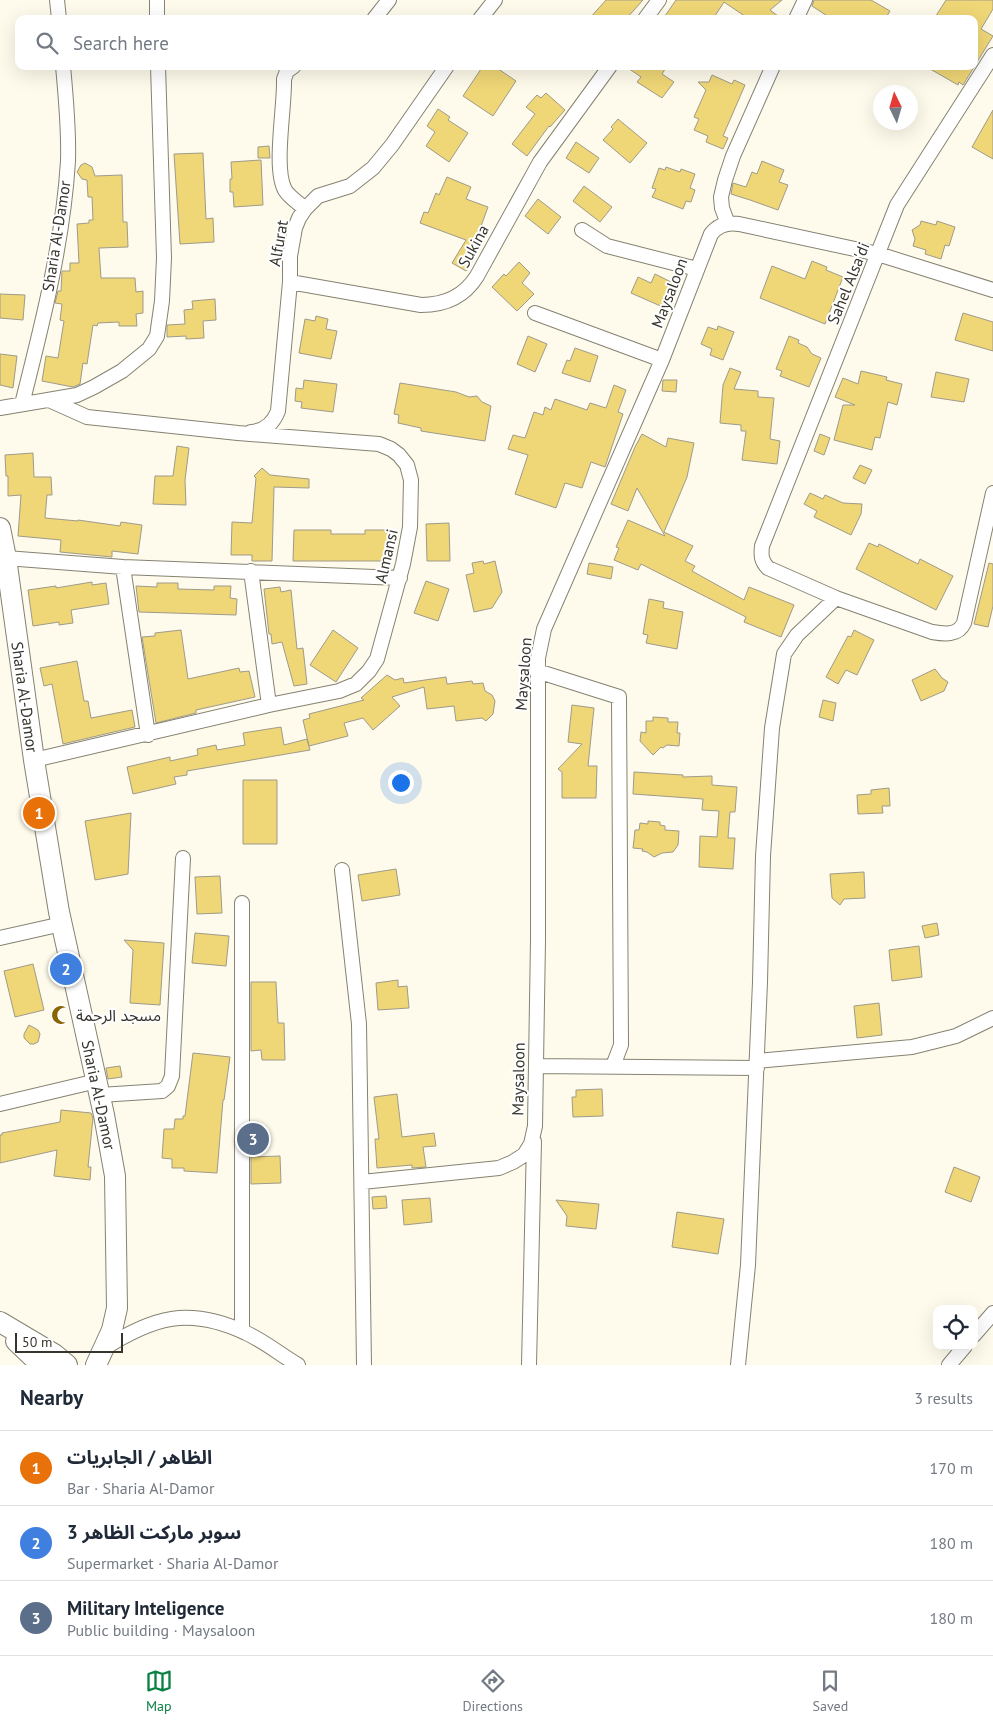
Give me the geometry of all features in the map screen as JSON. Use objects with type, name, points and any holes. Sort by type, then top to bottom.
[{"type":"street","points":[[57,0],[59,15]]},
{"type":"street","points":[[157,0],[157,15]]},
{"type":"street","points":[[377,15],[390,0]]},
{"type":"street","points":[[483,15],[494,0]]},
{"type":"street","points":[[648,15],[659,0]]},
{"type":"street","points":[[798,15],[805,0]]},
{"type":"street","name":"Sahel Alsa'di","points":[[836,598],[768,568],[763,564],[761,558],[762,546],[897,205],[993,56]]},
{"type":"street","name":"Sharia Al-Damor","points":[[22,404],[39,338],[58,242],[68,162],[68,116],[63,70]]},
{"type":"street","points":[[0,408],[76,395],[122,371],[148,349],[157,336],[162,301],[164,258],[158,70]]},
{"type":"street","points":[[288,70],[284,79],[280,171],[286,192],[299,202],[304,209]]},
{"type":"street","name":"Alfurat","points":[[238,433],[262,429],[273,420],[278,411],[292,245],[295,228],[304,209],[318,196],[350,186],[373,168],[392,145],[443,70]]},
{"type":"street","name":"Sukina","points":[[290,282],[421,304],[440,304],[459,296],[477,276],[540,162],[607,70]]},
{"type":"street","points":[[771,70],[733,156],[725,180],[722,203],[728,224],[739,224],[878,254],[993,290]]},
{"type":"street","name":"Maysaloon","points":[[362,1182],[499,1168],[524,1155],[534,1137],[538,940],[537,671],[544,629],[662,360],[711,234],[718,228],[728,224]]},
{"type":"street","points":[[582,230],[607,246],[697,269]]},
{"type":"street","points":[[535,313],[662,360]]},
{"type":"street","name":"Almansi","points":[[34,760],[148,735],[269,705],[339,691],[356,684],[369,671],[377,659],[400,578],[410,527],[411,480],[407,465],[399,455],[379,444],[238,433],[87,417],[49,400]]},
{"type":"street","points":[[738,1365],[748,1265],[757,1065],[763,856],[772,728],[784,654],[797,635],[836,598],[932,632],[951,633],[962,628],[993,493]]},
{"type":"street","name":"Sharia Al-Damor","points":[[0,528],[6,558],[34,760],[62,924],[115,1176],[117,1308],[112,1330],[99,1357]]},
{"type":"street","points":[[6,558],[123,567],[400,578]]},
{"type":"street","points":[[123,567],[148,735]]},
{"type":"street","points":[[251,571],[269,705]]},
{"type":"street","points":[[537,671],[619,697],[621,1045],[613,1066]]},
{"type":"street","points":[[0,1104],[98,1088],[162,1091],[168,1086],[172,1076],[182,858]]},
{"type":"street","points":[[342,870],[359,1024],[364,1365]]},
{"type":"street","points":[[242,903],[242,1331]]},
{"type":"street","points":[[0,938],[62,924]]},
{"type":"street","points":[[536,1066],[757,1065],[912,1047],[956,1036],[993,1018]]},
{"type":"street","points":[[529,1365],[534,1137]]},
{"type":"street","points":[[978,1330],[993,1313]]},
{"type":"street","points":[[99,1357],[143,1326],[157,1321],[200,1318],[242,1331],[298,1365]]},
{"type":"street","points":[[0,1324],[41,1365]]},
{"type":"street","points":[[0,1324],[54,1354],[67,1365]]},
{"type":"street","points":[[949,1365],[961,1350]]},
{"type":"building","points":[[606,0],[643,0],[630,15],[593,15]]},
{"type":"building","points":[[676,0],[782,0],[770,10],[777,15],[743,15],[724,2],[716,15],[666,15]]},
{"type":"building","points":[[814,0],[871,0],[890,11],[888,15],[826,15],[812,6]]},
{"type":"building","points":[[946,0],[993,0],[993,9],[981,29],[993,36],[978,60],[978,15],[937,15]]},
{"type":"building","points":[[480,70],[500,70],[516,81],[493,116],[463,96]]},
{"type":"building","points":[[631,70],[664,70],[662,74],[674,82],[662,98],[637,82],[641,77]]},
{"type":"building","points":[[932,70],[972,70],[963,85],[959,82],[958,85]]},
{"type":"building","points":[[712,75],[732,84],[734,80],[745,85],[723,136],[728,138],[723,149],[706,142],[708,136],[694,130],[699,119],[694,117],[706,90],[698,82],[709,82]]},
{"type":"building","points":[[546,93],[565,110],[549,126],[527,156],[512,144],[535,114],[526,107],[537,95],[541,98]]},
{"type":"building","points":[[438,109],[450,117],[448,120],[468,133],[449,162],[426,146],[435,132],[427,126]]},
{"type":"building","points":[[993,110],[993,159],[972,147]]},
{"type":"building","points":[[618,119],[647,143],[630,163],[603,140],[613,129],[611,127]]},
{"type":"building","points":[[576,142],[599,158],[589,173],[566,158]]},
{"type":"building","points":[[269,146],[270,158],[258,158],[258,147]]},
{"type":"building","points":[[203,153],[206,219],[213,218],[214,242],[180,244],[174,154]]},
{"type":"building","points":[[261,160],[263,205],[234,207],[233,192],[230,192],[230,179],[232,179],[231,162]]},
{"type":"building","points":[[762,161],[784,170],[779,182],[788,185],[778,210],[731,194],[733,183],[746,187],[752,172],[757,174]]},
{"type":"building","points":[[85,163],[92,167],[95,176],[122,175],[123,222],[127,222],[128,247],[99,248],[101,278],[135,278],[136,292],[143,291],[143,313],[136,314],[137,326],[119,326],[119,322],[93,325],[87,364],[83,363],[80,384],[73,387],[42,381],[46,356],[58,358],[64,321],[60,320],[62,304],[55,303],[58,291],[61,291],[62,271],[70,271],[70,263],[79,263],[77,224],[89,223],[89,220],[93,220],[92,197],[88,197],[87,180],[82,179],[77,172],[81,165]]},
{"type":"building","points":[[666,167],[680,172],[681,169],[695,174],[690,188],[695,190],[691,202],[686,201],[683,209],[652,197],[656,189],[652,188],[659,168],[665,170]]},
{"type":"building","points":[[447,177],[471,187],[466,199],[488,207],[470,256],[474,258],[466,271],[452,263],[466,240],[420,223],[424,212],[428,213],[436,193],[439,195]]},
{"type":"building","points":[[584,186],[612,207],[600,222],[573,201]]},
{"type":"building","points":[[538,199],[561,217],[548,234],[525,216]]},
{"type":"building","points":[[921,221],[936,225],[937,221],[955,227],[949,246],[945,245],[941,259],[925,254],[926,250],[913,246],[915,239],[912,230],[920,225]]},
{"type":"building","points":[[812,261],[827,267],[826,270],[843,277],[825,324],[760,298],[772,266],[805,279]]},
{"type":"building","points":[[519,262],[530,273],[522,283],[534,294],[517,311],[492,287]]},
{"type":"building","points":[[655,274],[673,283],[668,292],[672,293],[665,308],[631,293],[638,277],[651,283]]},
{"type":"building","points":[[0,294],[25,295],[23,320],[0,318]]},
{"type":"building","points":[[215,299],[216,320],[203,321],[204,338],[186,339],[186,336],[167,337],[167,325],[185,324],[184,310],[193,309],[192,301]]},
{"type":"building","points":[[963,313],[993,322],[993,351],[955,340]]},
{"type":"building","points":[[316,316],[328,319],[326,329],[337,331],[331,359],[299,353],[305,319],[315,321]]},
{"type":"building","points":[[718,326],[734,332],[723,360],[710,355],[712,349],[701,344],[708,327],[717,330]]},
{"type":"building","points":[[528,336],[547,344],[535,372],[517,364]]},
{"type":"building","points":[[789,336],[799,340],[798,343],[807,347],[812,354],[821,358],[809,387],[780,376],[782,371],[776,369]]},
{"type":"building","points":[[575,348],[598,356],[590,382],[562,373],[567,360],[570,361]]},
{"type":"building","points":[[0,354],[17,356],[13,388],[0,385]]},
{"type":"building","points":[[730,368],[741,372],[734,389],[758,391],[758,397],[774,398],[770,439],[780,441],[777,464],[742,460],[746,431],[741,431],[741,425],[720,423],[723,385]]},
{"type":"building","points":[[861,371],[887,377],[886,380],[902,384],[897,405],[888,402],[880,438],[875,437],[872,450],[834,440],[843,405],[855,405],[835,397],[843,378],[858,384]]},
{"type":"building","points":[[936,372],[969,379],[964,402],[931,397]]},
{"type":"building","points":[[304,380],[337,384],[333,412],[301,408],[302,402],[295,401],[296,388],[303,389]]},
{"type":"building","points":[[663,380],[677,380],[676,392],[662,391]]},
{"type":"building","points":[[400,383],[456,392],[469,397],[477,396],[482,402],[491,406],[485,441],[421,431],[421,428],[398,423],[399,415],[394,414]]},
{"type":"building","points":[[614,385],[626,390],[618,412],[623,414],[605,467],[591,462],[582,488],[565,483],[556,508],[515,494],[528,455],[508,449],[513,435],[525,438],[534,412],[543,415],[545,407],[551,410],[555,399],[587,410],[590,403],[606,408]]},
{"type":"building","points":[[642,434],[666,447],[668,438],[694,443],[687,477],[664,532],[693,546],[685,561],[695,566],[692,571],[744,600],[749,587],[794,605],[781,637],[744,622],[746,617],[641,564],[638,570],[614,560],[619,548],[616,547],[628,520],[665,536],[637,488],[628,511],[611,504]]},
{"type":"building","points":[[820,434],[830,438],[824,455],[814,451]]},
{"type":"building","points":[[177,446],[189,448],[185,480],[186,505],[153,504],[155,476],[173,476]]},
{"type":"building","points":[[33,453],[34,477],[51,477],[52,495],[47,495],[45,518],[78,520],[120,526],[121,522],[142,525],[138,554],[112,551],[112,557],[60,552],[61,540],[18,536],[21,495],[8,496],[5,455]]},
{"type":"building","points":[[860,465],[872,470],[865,484],[853,478]]},
{"type":"building","points":[[262,468],[270,475],[309,479],[309,488],[274,487],[272,561],[252,561],[252,555],[231,555],[232,522],[252,523],[256,478],[254,476]]},
{"type":"building","points":[[810,493],[823,499],[825,495],[843,503],[862,504],[861,514],[851,535],[814,517],[817,511],[804,504]]},
{"type":"building","points":[[449,523],[450,561],[427,561],[426,524]]},
{"type":"building","points":[[294,530],[331,530],[331,534],[365,534],[365,530],[389,530],[388,561],[293,561]]},
{"type":"building","points":[[869,543],[878,547],[879,544],[918,564],[920,559],[953,576],[936,610],[856,569]]},
{"type":"building","points":[[483,561],[484,564],[495,561],[502,592],[492,608],[474,612],[466,575],[474,573],[472,563]]},
{"type":"building","points":[[589,563],[613,567],[611,579],[587,574]]},
{"type":"building","points":[[989,563],[993,564],[993,606],[988,627],[974,624]]},
{"type":"building","points":[[426,581],[449,589],[438,621],[414,613]]},
{"type":"building","points":[[92,582],[92,585],[106,583],[109,604],[71,610],[73,623],[59,625],[59,622],[33,626],[28,590]]},
{"type":"building","points":[[157,583],[178,583],[178,589],[214,590],[214,586],[231,586],[230,598],[237,599],[236,615],[139,612],[136,586],[157,587]]},
{"type":"building","points":[[280,587],[281,592],[291,590],[297,649],[303,648],[307,684],[294,686],[282,642],[272,644],[271,634],[269,634],[264,589]]},
{"type":"building","points":[[649,599],[664,602],[663,608],[683,612],[677,649],[646,643],[648,635],[643,634]]},
{"type":"building","points":[[181,630],[188,679],[239,668],[240,672],[249,671],[255,697],[196,710],[196,713],[156,723],[142,637],[155,636],[155,633]]},
{"type":"building","points":[[333,630],[358,648],[336,682],[310,665]]},
{"type":"building","points":[[854,630],[874,640],[857,675],[846,670],[838,684],[826,677],[848,636],[851,637]]},
{"type":"building","points":[[77,661],[84,701],[88,701],[91,718],[132,710],[135,727],[63,744],[52,684],[44,686],[40,668]]},
{"type":"building","points":[[935,669],[948,682],[944,691],[921,701],[912,680]]},
{"type":"building","points":[[387,675],[395,680],[403,678],[404,683],[446,677],[447,684],[472,681],[473,684],[483,683],[485,691],[492,695],[495,701],[493,714],[486,721],[482,718],[456,721],[454,706],[427,709],[424,687],[392,697],[400,706],[373,730],[363,718],[344,723],[348,736],[309,746],[303,720],[310,718],[309,714],[364,700],[361,698]]},
{"type":"building","points":[[823,700],[836,703],[833,721],[819,717]]},
{"type":"building","points":[[572,705],[594,708],[588,766],[597,766],[596,798],[562,798],[562,772],[558,769],[582,744],[568,742]]},
{"type":"building","points":[[653,717],[668,718],[668,722],[678,722],[677,733],[680,733],[679,746],[667,745],[663,748],[661,747],[653,755],[640,741],[641,732],[646,733],[646,721],[653,721]]},
{"type":"building","points":[[281,727],[284,745],[307,739],[310,750],[187,771],[187,775],[174,777],[176,784],[133,794],[127,767],[170,757],[170,761],[198,755],[197,749],[216,745],[217,750],[245,745],[243,733]]},
{"type":"building","points":[[634,772],[683,775],[683,777],[712,776],[712,785],[737,787],[735,812],[730,812],[728,838],[735,838],[733,869],[699,867],[700,836],[717,837],[719,811],[702,810],[703,799],[633,794]]},
{"type":"building","points":[[243,780],[277,780],[277,844],[243,844]]},
{"type":"building","points":[[889,788],[890,806],[882,806],[883,813],[858,814],[857,795],[871,794],[871,790]]},
{"type":"building","points":[[131,813],[128,874],[95,880],[85,821]]},
{"type":"building","points":[[648,821],[660,822],[660,825],[665,826],[665,830],[679,831],[678,845],[673,852],[662,853],[654,857],[642,851],[643,849],[633,848],[635,830],[639,830],[640,823],[648,824]]},
{"type":"building","points":[[396,869],[400,895],[362,901],[358,875]]},
{"type":"building","points":[[864,872],[865,898],[844,899],[840,905],[832,898],[830,874]]},
{"type":"building","points":[[220,876],[222,913],[197,914],[195,877]]},
{"type":"building","points":[[937,923],[939,935],[925,938],[922,926]]},
{"type":"building","points":[[195,933],[229,936],[226,966],[192,963]]},
{"type":"building","points":[[124,940],[164,943],[160,1005],[130,1003],[133,950]]},
{"type":"building","points":[[919,946],[922,977],[892,981],[889,950]]},
{"type":"building","points":[[33,964],[44,1010],[15,1017],[4,971]]},
{"type":"building","points":[[398,980],[398,987],[407,986],[409,1008],[378,1010],[376,983]]},
{"type":"building","points":[[251,982],[276,982],[278,1023],[284,1023],[285,1060],[262,1060],[261,1050],[251,1051]]},
{"type":"building","points":[[879,1003],[882,1035],[857,1038],[854,1006]]},
{"type":"building","points":[[29,1025],[38,1030],[40,1034],[38,1042],[34,1044],[30,1044],[24,1038]]},
{"type":"building","points":[[193,1053],[230,1057],[223,1100],[217,1173],[184,1171],[184,1168],[172,1168],[172,1159],[162,1158],[164,1129],[174,1129],[175,1119],[183,1119],[183,1116],[185,1116]]},
{"type":"building","points":[[120,1066],[122,1077],[108,1079],[106,1068]]},
{"type":"building","points":[[602,1089],[603,1116],[573,1117],[572,1097],[576,1097],[576,1090]]},
{"type":"building","points":[[397,1094],[402,1137],[434,1133],[436,1146],[423,1147],[426,1167],[412,1168],[412,1165],[377,1168],[375,1139],[379,1139],[374,1097]]},
{"type":"building","points":[[61,1110],[91,1113],[93,1118],[88,1167],[91,1167],[90,1180],[54,1176],[57,1150],[0,1163],[0,1135],[2,1133],[60,1122]]},
{"type":"building","points":[[280,1156],[281,1183],[251,1184],[251,1157]]},
{"type":"building","points":[[954,1167],[980,1177],[971,1202],[945,1192]]},
{"type":"building","points":[[386,1196],[387,1208],[373,1209],[372,1197]]},
{"type":"building","points":[[430,1198],[432,1222],[404,1225],[402,1200]]},
{"type":"building","points":[[556,1200],[599,1204],[596,1229],[566,1226],[567,1216]]},
{"type":"building","points":[[677,1212],[724,1219],[718,1254],[672,1247]]},
{"type":"place","name":"الظاهر / الجابريات","points":[[39,813]]},
{"type":"place","name":"سوبر ماركت الظاهر 3","points":[[66,969]]},
{"type":"place","name":"مسجد الرحمة","points":[[61,1015]]},
{"type":"place","name":"Military Inteligence","points":[[253,1139]]}]
